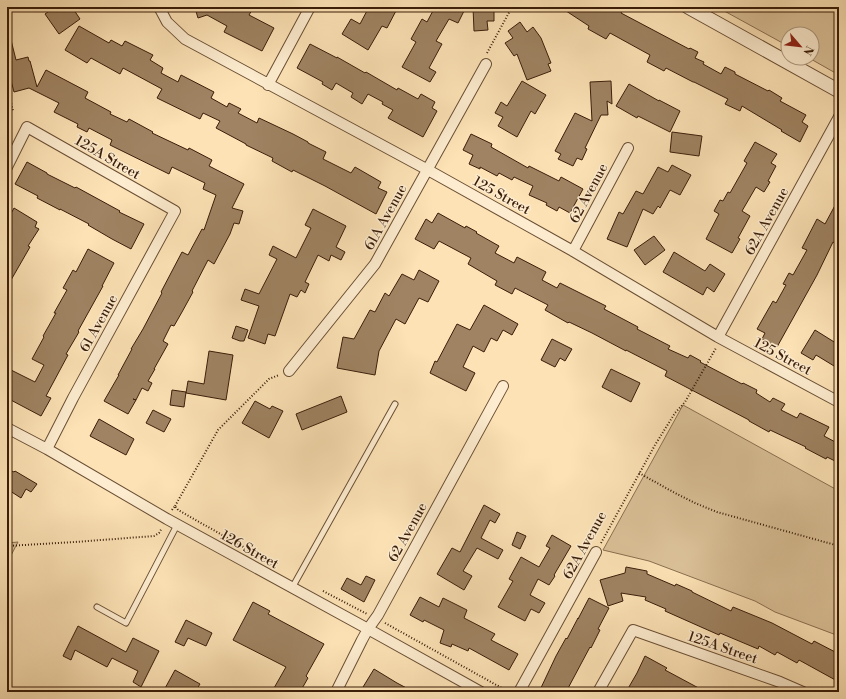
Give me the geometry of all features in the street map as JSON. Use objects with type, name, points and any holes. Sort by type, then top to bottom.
[{"type":"street","name":"125 Street","points":[[159,7],[167,22],[184,40],[428,170],[573,251],[718,340],[839,402]]},
{"type":"street","points":[[268,85],[310,7]]},
{"type":"street","points":[[688,7],[839,91]]},
{"type":"street","name":"61A Avenue","points":[[289,371],[375,264],[486,64]]},
{"type":"street","name":"62A Avenue","points":[[718,340],[839,117]]},
{"type":"street","name":"125A Street","points":[[7,167],[28,127],[175,211]]},
{"type":"street","name":"62 Avenue","points":[[573,251],[628,148]]},
{"type":"street","name":"61 Avenue","points":[[47,449],[73,398],[175,211]]},
{"type":"street","name":"62 Avenue","points":[[336,692],[368,629],[378,615],[503,386]]},
{"type":"street","name":"126 Street","points":[[7,428],[47,449],[177,525],[481,692]]},
{"type":"street","name":"62A Avenue","points":[[519,692],[596,552]]},
{"type":"street","name":"125A Street","points":[[598,692],[633,630],[780,682],[803,692]]},
{"type":"lane","points":[[292,588],[394,404]]},
{"type":"lane","points":[[97,607],[126,623],[177,525]]},
{"type":"path","points":[[486,64],[487,52],[512,7]]},
{"type":"path","points":[[7,86],[13,111]]},
{"type":"path","name":"62A Avenue","points":[[596,552],[639,473],[675,413],[686,402],[716,348],[718,340]]},
{"type":"path","points":[[170,513],[218,430],[269,379],[289,371]]},
{"type":"path","points":[[639,473],[675,493],[717,512],[839,546]]},
{"type":"path","points":[[175,506],[178,510],[271,562]]},
{"type":"path","points":[[7,546],[154,536],[161,530]]},
{"type":"path","points":[[318,589],[366,613]]},
{"type":"path","points":[[389,625],[509,692]]},
{"type":"shaded area","points":[[717,7],[839,7],[839,75],[820,64],[820,26],[780,26],[780,42]]},
{"type":"shaded area","points":[[683,405],[839,491],[839,636],[775,612],[755,601],[649,561],[603,550]]},
{"type":"shaded area","points":[[18,542],[7,563],[7,543]]},
{"type":"building","points":[[55,7],[72,7],[80,19],[59,34],[45,14]]},
{"type":"building","points":[[193,7],[245,7],[252,10],[249,15],[274,28],[262,51],[224,32],[227,26],[207,15],[198,18],[195,8]]},
{"type":"building","points":[[369,7],[398,7],[387,28],[382,26],[368,50],[342,34],[351,19],[360,24]]},
{"type":"building","points":[[435,7],[466,7],[458,23],[449,19],[436,41],[442,44],[429,68],[436,72],[430,82],[402,67],[416,42],[411,39],[422,19],[427,22]]},
{"type":"building","points":[[473,7],[494,7],[494,21],[487,21],[488,30],[474,31]]},
{"type":"building","points":[[560,7],[614,7],[622,11],[621,13],[689,49],[690,48],[698,52],[695,58],[704,62],[703,64],[721,74],[725,67],[735,72],[735,74],[768,91],[769,90],[782,98],[780,101],[806,115],[802,122],[808,126],[800,142],[742,106],[740,111],[725,104],[728,99],[666,68],[664,71],[647,62],[650,55],[610,33],[606,39],[588,29],[589,26]]},
{"type":"building","points":[[520,22],[527,32],[533,27],[541,38],[551,63],[548,64],[551,71],[527,80],[517,54],[514,56],[505,43],[513,38],[508,31]]},
{"type":"building","points":[[79,26],[109,43],[111,40],[122,46],[125,41],[153,55],[150,60],[163,68],[161,73],[178,82],[181,75],[214,92],[211,98],[227,107],[229,103],[241,109],[238,113],[257,123],[259,118],[326,152],[323,159],[351,173],[355,167],[381,182],[378,188],[387,192],[376,214],[293,170],[292,172],[272,161],[273,158],[216,128],[220,121],[203,113],[200,119],[157,98],[162,89],[123,68],[120,74],[91,58],[87,63],[65,50]]},
{"type":"building","points":[[10,36],[16,60],[28,57],[37,87],[46,70],[88,92],[85,98],[111,112],[110,114],[127,122],[129,119],[153,132],[152,133],[188,150],[189,148],[212,160],[209,166],[244,184],[232,208],[243,211],[239,224],[234,223],[230,234],[214,264],[208,260],[182,312],[174,326],[171,325],[163,341],[168,344],[148,381],[152,383],[148,391],[142,388],[128,414],[104,401],[162,293],[161,292],[182,252],[188,255],[202,229],[204,230],[216,195],[203,189],[205,183],[172,167],[169,174],[110,145],[112,140],[89,128],[87,132],[77,127],[78,124],[54,112],[59,103],[29,88],[14,92],[7,65],[7,37]]},
{"type":"building","points":[[310,44],[365,73],[366,72],[397,90],[398,88],[418,99],[421,94],[435,102],[432,108],[437,111],[423,137],[388,118],[393,110],[382,104],[383,102],[368,94],[362,104],[351,97],[353,93],[336,83],[332,90],[322,84],[323,82],[297,68]]},
{"type":"building","points":[[522,81],[546,95],[535,114],[531,111],[517,137],[498,126],[503,117],[495,113],[501,102],[507,106]]},
{"type":"building","points":[[611,81],[612,104],[607,101],[608,115],[601,115],[585,148],[587,149],[582,160],[577,158],[573,166],[558,159],[561,154],[555,151],[575,113],[592,121],[590,82]]},
{"type":"building","points":[[629,84],[680,111],[670,132],[638,116],[637,118],[616,106]]},
{"type":"building","points":[[672,132],[702,136],[699,156],[670,152]]},
{"type":"building","points":[[471,134],[492,144],[491,147],[528,168],[529,166],[559,181],[561,177],[583,189],[570,213],[559,207],[557,211],[546,205],[547,203],[529,195],[533,186],[514,177],[512,180],[499,173],[497,176],[480,167],[480,169],[469,164],[473,155],[463,150]]},
{"type":"building","points":[[755,142],[777,154],[771,163],[776,166],[768,181],[770,182],[764,192],[756,187],[742,211],[750,216],[732,253],[706,239],[719,214],[714,211],[720,200],[723,201],[728,192],[730,193],[747,163],[744,161]]},
{"type":"building","points":[[27,162],[47,174],[75,188],[76,187],[120,211],[119,212],[144,224],[131,249],[88,225],[89,224],[37,198],[38,196],[15,184]]},
{"type":"building","points":[[672,165],[691,175],[680,195],[670,190],[660,208],[658,206],[653,214],[643,209],[627,247],[607,239],[619,212],[623,214],[636,191],[643,194],[658,167],[668,172]]},
{"type":"building","points":[[839,198],[839,238],[836,244],[833,242],[817,275],[777,347],[762,339],[765,333],[757,329],[773,301],[776,303],[786,285],[783,284],[789,273],[793,275],[807,250],[802,248],[817,219],[825,224]]},
{"type":"building","points":[[14,208],[37,222],[35,227],[39,229],[28,246],[30,247],[7,287],[7,221]]},
{"type":"building","points":[[313,209],[346,226],[336,247],[345,252],[341,260],[331,255],[329,261],[318,255],[305,282],[309,284],[305,293],[301,290],[297,297],[290,294],[275,336],[268,334],[265,344],[248,338],[259,306],[241,300],[245,289],[259,294],[277,259],[269,255],[273,246],[296,258],[311,228],[305,225]]},
{"type":"building","points":[[438,213],[465,228],[466,226],[499,246],[495,253],[514,263],[517,257],[546,272],[542,280],[557,288],[560,283],[606,306],[604,309],[638,327],[637,329],[670,346],[668,349],[688,358],[690,355],[701,361],[700,362],[742,384],[743,383],[757,390],[756,393],[770,402],[773,398],[785,404],[781,410],[797,418],[800,413],[829,427],[824,436],[839,444],[839,463],[827,457],[826,459],[805,448],[806,447],[770,430],[769,432],[665,376],[667,371],[592,333],[569,322],[568,323],[545,310],[548,305],[515,288],[512,294],[495,285],[497,281],[468,264],[471,258],[439,241],[434,249],[415,239],[426,219],[432,223]]},
{"type":"building","points":[[654,236],[665,250],[645,265],[634,250]]},
{"type":"building","points":[[88,249],[114,263],[78,331],[79,332],[66,354],[68,355],[46,396],[51,398],[41,416],[7,398],[7,368],[35,382],[44,365],[32,359],[67,290],[63,288],[73,270],[76,272]]},
{"type":"building","points":[[674,252],[705,271],[710,264],[725,274],[714,292],[707,287],[703,295],[663,272]]},
{"type":"building","points":[[419,270],[439,281],[428,302],[419,298],[405,324],[396,319],[379,351],[375,375],[337,368],[343,337],[354,339],[370,310],[375,312],[385,293],[389,296],[402,274],[414,280]]},
{"type":"building","points":[[484,305],[518,324],[512,335],[503,330],[497,341],[491,338],[484,352],[473,346],[463,367],[475,373],[466,391],[430,373],[435,361],[437,362],[457,324],[470,330]]},
{"type":"building","points":[[236,326],[248,330],[244,341],[232,338]]},
{"type":"building","points":[[815,330],[839,345],[839,369],[816,355],[813,360],[801,353]]},
{"type":"building","points":[[552,339],[572,349],[565,361],[560,358],[555,367],[541,360]]},
{"type":"building","points":[[209,351],[233,355],[226,400],[186,393],[188,381],[204,384]]},
{"type":"building","points":[[611,369],[640,383],[631,402],[602,387]]},
{"type":"building","points":[[172,390],[186,392],[184,407],[170,405]]},
{"type":"building","points":[[341,396],[347,412],[302,430],[296,414]]},
{"type":"building","points":[[255,401],[270,409],[272,406],[283,411],[269,438],[242,423]]},
{"type":"building","points":[[153,410],[171,419],[164,432],[146,423]]},
{"type":"building","points":[[99,419],[134,439],[126,455],[90,436]]},
{"type":"building","points":[[7,469],[14,472],[15,471],[37,484],[31,492],[26,489],[21,498],[7,489]]},
{"type":"building","points":[[484,505],[500,514],[495,523],[490,520],[481,538],[503,550],[498,559],[477,548],[463,571],[472,576],[464,590],[437,574],[452,548],[460,552]]},
{"type":"building","points":[[517,532],[526,536],[520,549],[512,545]]},
{"type":"building","points":[[552,535],[571,546],[549,585],[538,579],[530,595],[545,603],[539,613],[531,609],[525,621],[498,607],[513,581],[509,579],[521,557],[539,567],[550,548],[546,546]]},
{"type":"building","points":[[626,567],[647,571],[647,574],[675,586],[676,584],[692,591],[731,611],[733,607],[772,623],[812,644],[814,641],[839,654],[839,682],[799,660],[797,663],[777,652],[775,655],[759,646],[758,649],[720,633],[719,635],[665,611],[666,609],[645,600],[646,597],[621,593],[623,601],[608,606],[600,580],[625,573]]},
{"type":"building","points":[[366,576],[375,580],[364,602],[341,589],[347,578],[361,585]]},
{"type":"building","points":[[420,597],[439,607],[443,598],[467,610],[464,618],[495,634],[491,640],[518,654],[509,670],[469,648],[468,651],[452,644],[451,647],[440,643],[444,630],[410,615]]},
{"type":"building","points":[[589,598],[609,608],[598,629],[600,630],[591,648],[590,647],[566,692],[539,692],[556,656]]},
{"type":"building","points":[[253,602],[270,611],[268,614],[324,644],[306,676],[308,678],[300,692],[282,692],[274,688],[286,667],[233,640]]},
{"type":"building","points":[[186,620],[212,633],[206,646],[188,638],[184,646],[175,642]]},
{"type":"building","points":[[78,626],[126,652],[133,638],[159,651],[141,687],[133,682],[138,671],[112,658],[107,667],[75,650],[71,660],[63,656]]},
{"type":"building","points":[[645,656],[667,668],[665,670],[706,692],[626,692]]},
{"type":"building","points":[[374,669],[397,683],[414,692],[360,692]]},
{"type":"building","points":[[175,670],[200,684],[195,692],[163,692]]}]
